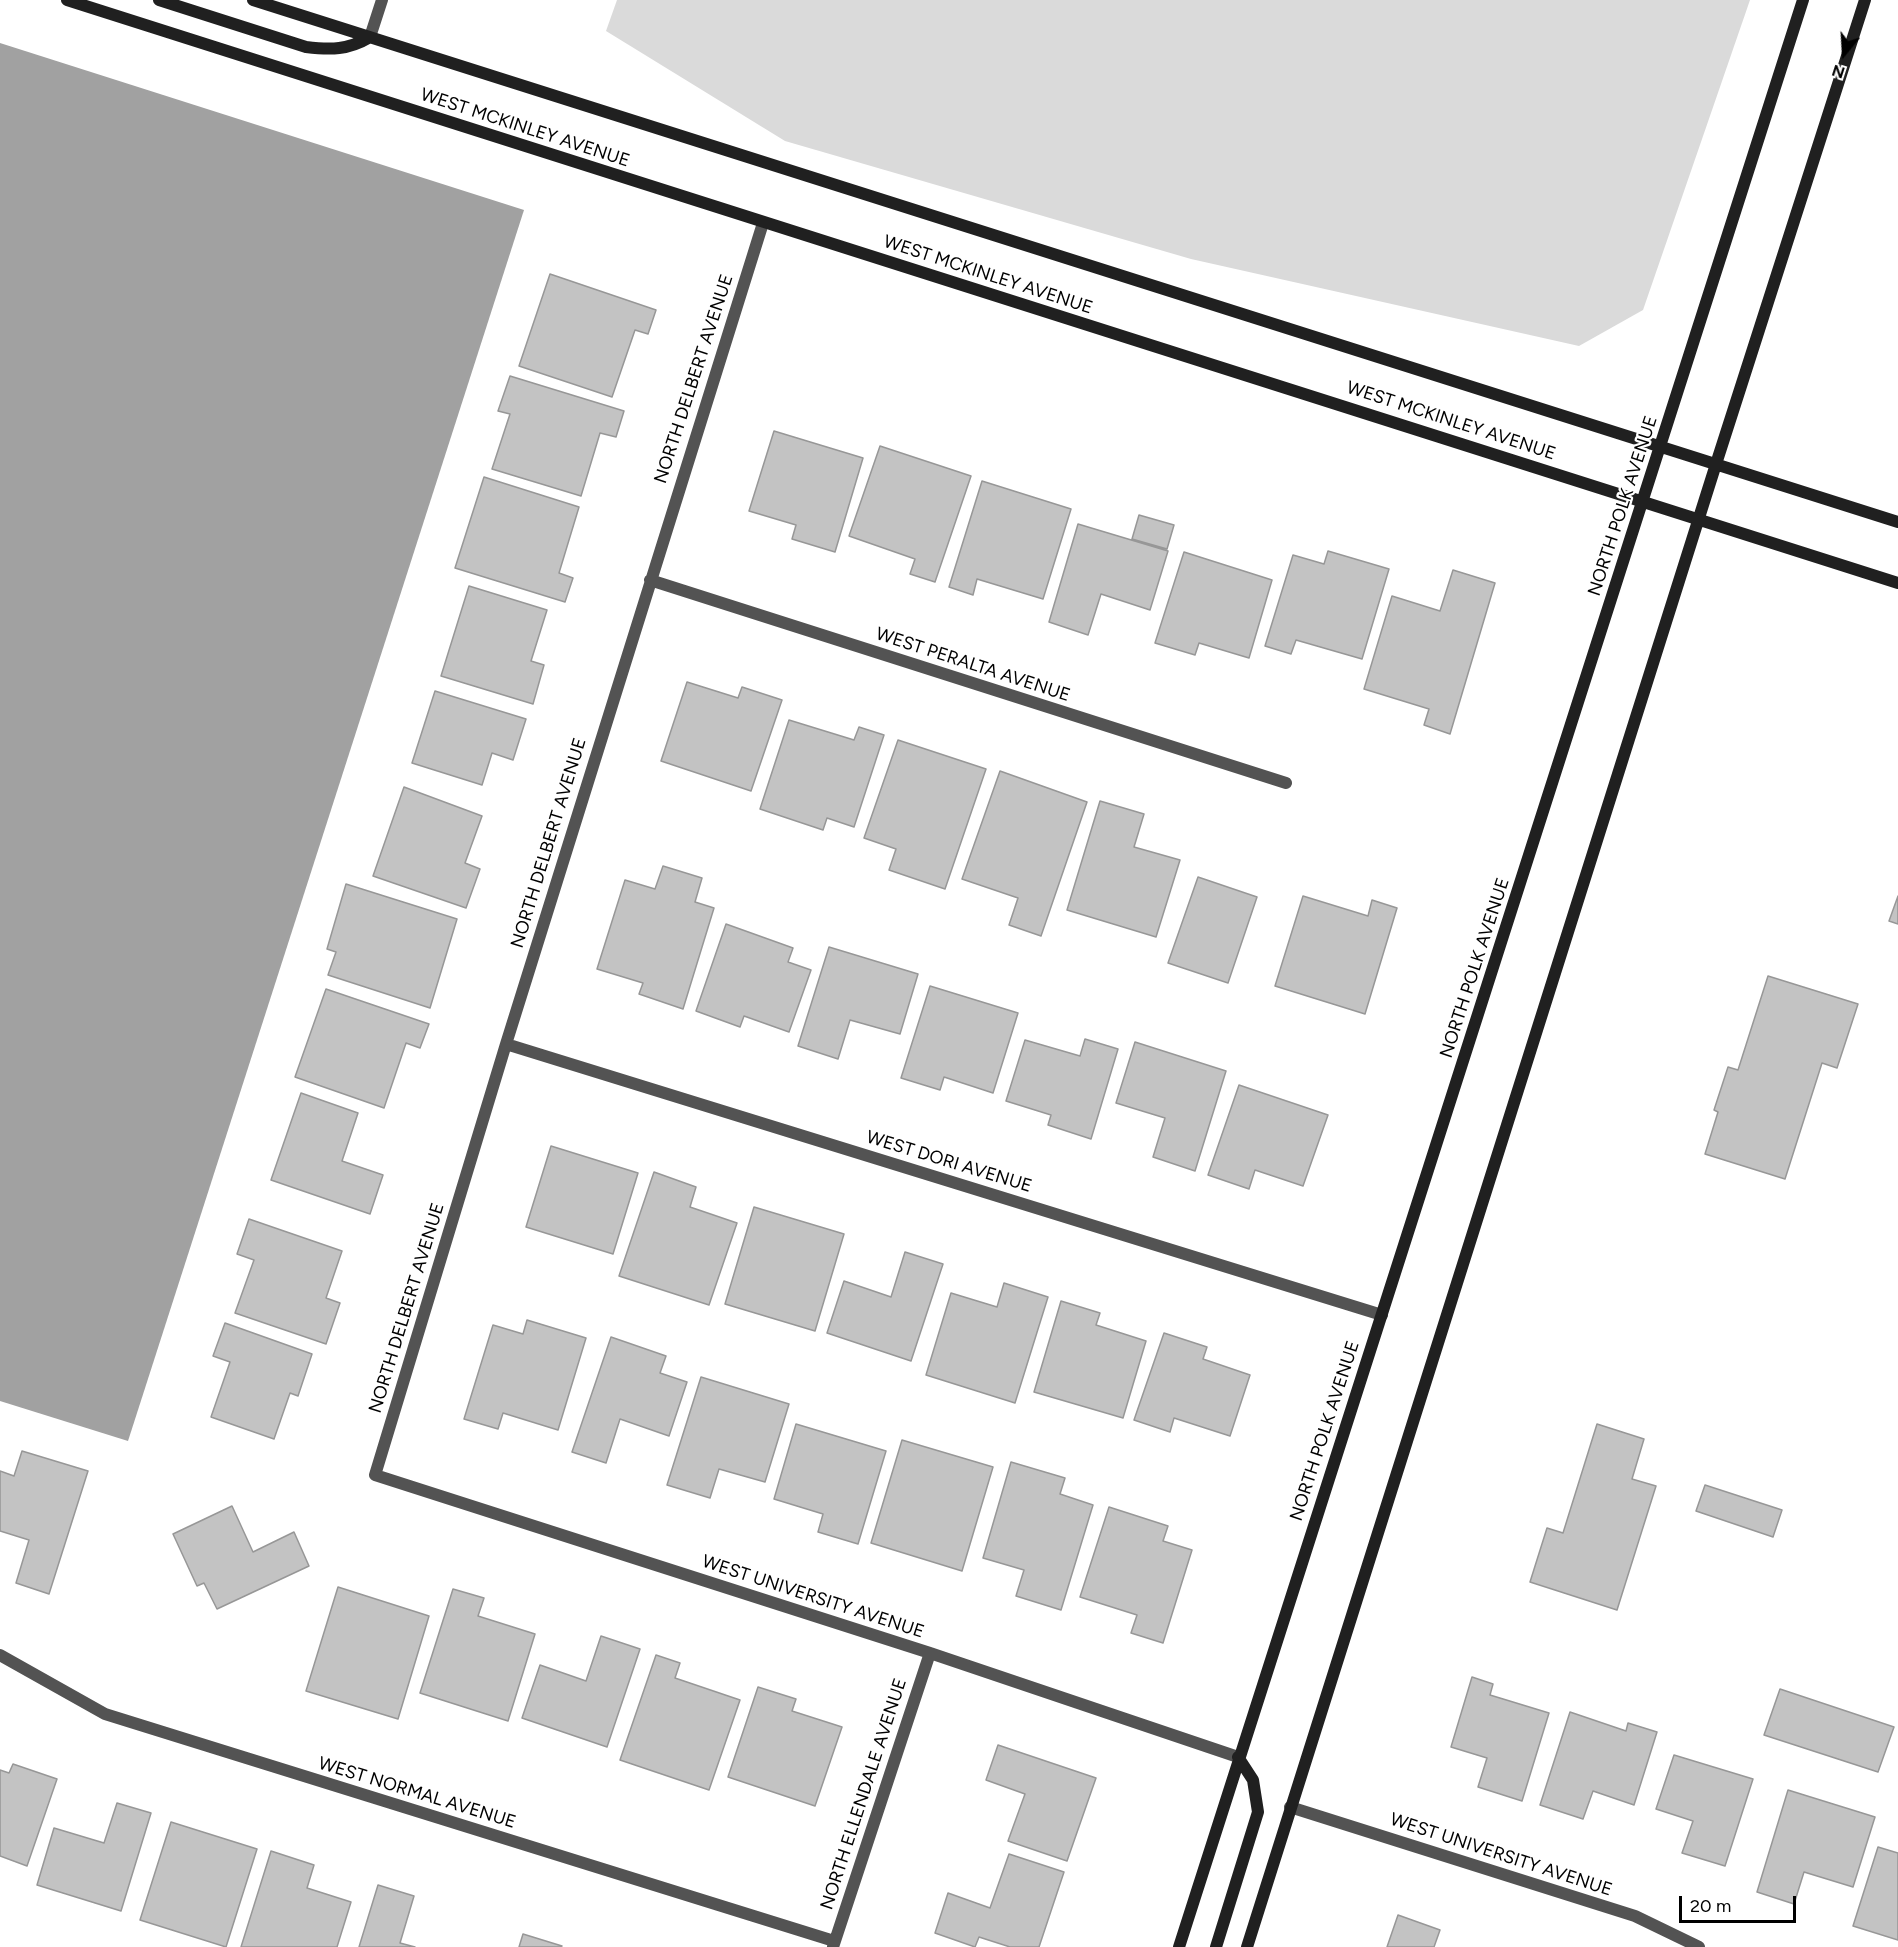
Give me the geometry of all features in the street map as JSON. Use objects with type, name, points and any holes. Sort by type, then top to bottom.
[{"type":"main road","name":"WEST MCKINLEY AVENUE","points":[[67,0],[1898,583]]},
{"type":"main road","points":[[159,0],[306,47],[332,50],[355,46],[370,37]]},
{"type":"main road","points":[[254,0],[1898,522]]},
{"type":"main road","name":"NORTH POLK AVENUE","points":[[1179,1947],[1238,1757],[1644,501],[1803,0]]},
{"type":"main road","points":[[1247,1947],[1698,519],[1865,0]]},
{"type":"main road","points":[[1216,1947],[1258,1812],[1253,1780],[1238,1757]]},
{"type":"street","points":[[370,37],[382,0]]},
{"type":"street","name":"NORTH DELBERT AVENUE","points":[[375,1475],[506,1044],[762,223]]},
{"type":"street","name":"WEST PERALTA AVENUE","points":[[650,580],[1286,783]]},
{"type":"street","name":"WEST DORI AVENUE","points":[[506,1044],[1382,1315]]},
{"type":"street","name":"WEST UNIVERSITY AVENUE","points":[[375,1475],[930,1653],[1238,1757]]},
{"type":"street","name":"NORTH ELLENDALE AVENUE","points":[[833,1944],[930,1653]]},
{"type":"street","name":"WEST NORMAL AVENUE","points":[[0,1655],[105,1714],[833,1944]]},
{"type":"street","name":"WEST UNIVERSITY AVENUE","points":[[1290,1807],[1635,1916],[1699,1947]]},
{"type":"shaded area","points":[[617,0],[1750,0],[1643,310],[1579,346],[1191,259],[785,141],[606,31]]},
{"type":"shaded area","points":[[0,43],[524,210],[128,1441],[0,1401]]},
{"type":"building","points":[[550,274],[656,310],[648,334],[635,330],[612,397],[519,366]]},
{"type":"building","points":[[510,376],[624,411],[616,437],[600,433],[581,496],[492,469],[510,414],[498,411]]},
{"type":"building","points":[[774,431],[863,458],[835,552],[792,539],[796,525],[749,511]]},
{"type":"building","points":[[880,446],[971,476],[935,582],[910,574],[915,559],[849,536]]},
{"type":"building","points":[[484,477],[579,507],[559,573],[573,578],[565,602],[455,568]]},
{"type":"building","points":[[982,481],[1071,509],[1043,599],[977,579],[973,595],[949,587]]},
{"type":"building","points":[[1139,515],[1174,525],[1167,549],[1132,539]]},
{"type":"building","points":[[1078,524],[1168,551],[1150,610],[1101,594],[1088,635],[1049,622]]},
{"type":"building","points":[[1328,551],[1389,569],[1362,659],[1296,640],[1291,654],[1265,646],[1293,555],[1324,564]]},
{"type":"building","points":[[1184,552],[1272,580],[1249,658],[1199,643],[1195,655],[1155,643]]},
{"type":"building","points":[[1453,570],[1495,583],[1450,734],[1424,725],[1429,709],[1364,689],[1392,596],[1440,611]]},
{"type":"building","points":[[469,586],[547,610],[531,661],[544,665],[533,704],[441,676]]},
{"type":"building","points":[[687,682],[738,698],[742,687],[782,700],[751,791],[661,761]]},
{"type":"building","points":[[435,691],[526,719],[513,760],[492,753],[482,785],[412,763]]},
{"type":"building","points":[[789,720],[854,740],[859,727],[884,735],[854,827],[827,818],[823,830],[760,809]]},
{"type":"building","points":[[898,740],[986,769],[945,889],[889,870],[896,849],[864,838]]},
{"type":"building","points":[[1000,771],[1087,802],[1041,936],[1009,925],[1018,898],[962,879]]},
{"type":"building","points":[[404,787],[482,816],[465,863],[480,869],[466,908],[373,876]]},
{"type":"building","points":[[1100,801],[1144,814],[1134,847],[1180,860],[1156,937],[1067,910]]},
{"type":"building","points":[[663,866],[702,878],[695,902],[714,908],[683,1009],[639,994],[643,983],[597,969],[625,880],[655,889]]},
{"type":"building","points":[[1198,877],[1257,897],[1228,983],[1168,963]]},
{"type":"building","points":[[346,884],[457,919],[430,1008],[328,975],[336,952],[327,949]]},
{"type":"building","points":[[1303,896],[1368,916],[1372,900],[1397,908],[1365,1014],[1275,986]]},
{"type":"building","points":[[1898,896],[1898,924],[1889,921]]},
{"type":"building","points":[[726,924],[793,948],[788,962],[811,970],[789,1032],[744,1016],[740,1027],[696,1011]]},
{"type":"building","points":[[829,947],[918,974],[900,1034],[850,1020],[838,1059],[798,1046]]},
{"type":"building","points":[[1768,976],[1858,1004],[1837,1068],[1822,1063],[1785,1179],[1705,1154],[1718,1112],[1714,1110],[1728,1067],[1738,1070]]},
{"type":"building","points":[[930,986],[1018,1013],[993,1093],[944,1077],[940,1090],[901,1078]]},
{"type":"building","points":[[326,989],[429,1024],[420,1048],[406,1043],[384,1108],[295,1077]]},
{"type":"building","points":[[1085,1039],[1118,1049],[1091,1139],[1048,1125],[1051,1115],[1006,1101],[1025,1040],[1080,1056]]},
{"type":"building","points":[[1135,1042],[1226,1071],[1195,1171],[1153,1157],[1165,1118],[1116,1103]]},
{"type":"building","points":[[1239,1085],[1328,1115],[1303,1186],[1255,1170],[1249,1189],[1208,1175]]},
{"type":"building","points":[[301,1093],[358,1113],[342,1161],[383,1175],[370,1214],[271,1180]]},
{"type":"building","points":[[551,1146],[638,1173],[613,1254],[526,1227]]},
{"type":"building","points":[[654,1172],[696,1187],[690,1207],[737,1223],[709,1305],[619,1276]]},
{"type":"building","points":[[754,1207],[844,1234],[815,1331],[725,1304]]},
{"type":"building","points":[[249,1219],[342,1251],[326,1298],[340,1303],[326,1344],[235,1313],[254,1260],[237,1254]]},
{"type":"building","points":[[905,1252],[943,1264],[911,1361],[827,1333],[844,1281],[891,1297]]},
{"type":"building","points":[[1004,1283],[1048,1297],[1015,1403],[926,1375],[951,1293],[997,1307]]},
{"type":"building","points":[[1061,1301],[1100,1313],[1096,1325],[1146,1341],[1123,1418],[1034,1392]]},
{"type":"building","points":[[527,1320],[586,1338],[558,1430],[503,1413],[498,1429],[464,1419],[493,1325],[523,1334]]},
{"type":"building","points":[[225,1323],[312,1354],[298,1396],[290,1393],[274,1439],[211,1417],[230,1362],[213,1356]]},
{"type":"building","points":[[1164,1333],[1207,1347],[1203,1359],[1250,1375],[1230,1436],[1174,1418],[1170,1432],[1134,1420]]},
{"type":"building","points":[[611,1337],[666,1356],[660,1373],[687,1382],[669,1436],[620,1419],[606,1463],[572,1452]]},
{"type":"building","points":[[701,1377],[789,1404],[765,1482],[719,1469],[710,1498],[667,1485]]},
{"type":"building","points":[[796,1424],[886,1451],[858,1544],[818,1532],[823,1514],[774,1499]]},
{"type":"building","points":[[1597,1424],[1644,1439],[1632,1479],[1656,1486],[1617,1610],[1530,1582],[1547,1528],[1563,1533]]},
{"type":"building","points":[[902,1440],[993,1467],[962,1571],[871,1543]]},
{"type":"building","points":[[22,1451],[88,1471],[49,1594],[16,1583],[29,1540],[0,1531],[0,1471],[14,1476]]},
{"type":"building","points":[[1011,1462],[1065,1478],[1060,1494],[1093,1505],[1061,1610],[1016,1596],[1024,1570],[983,1558]]},
{"type":"building","points":[[1705,1485],[1782,1510],[1773,1537],[1696,1511]]},
{"type":"building","points":[[232,1506],[253,1552],[294,1532],[309,1566],[217,1609],[204,1583],[197,1586],[173,1534]]},
{"type":"building","points":[[1109,1507],[1168,1526],[1163,1541],[1192,1550],[1163,1643],[1131,1633],[1137,1615],[1080,1597]]},
{"type":"building","points":[[338,1587],[429,1616],[398,1719],[306,1691]]},
{"type":"building","points":[[453,1589],[484,1598],[478,1616],[535,1634],[508,1721],[420,1693]]},
{"type":"building","points":[[601,1636],[640,1649],[607,1747],[522,1718],[540,1665],[586,1681]]},
{"type":"building","points":[[656,1655],[680,1663],[675,1678],[740,1700],[709,1790],[620,1760]]},
{"type":"building","points":[[1472,1677],[1493,1684],[1490,1695],[1549,1713],[1522,1801],[1478,1787],[1487,1758],[1451,1747]]},
{"type":"building","points":[[758,1687],[796,1699],[792,1711],[842,1727],[815,1806],[728,1777]]},
{"type":"building","points":[[1780,1689],[1894,1727],[1878,1772],[1764,1735]]},
{"type":"building","points":[[1570,1712],[1626,1731],[1628,1723],[1657,1732],[1634,1805],[1593,1791],[1583,1819],[1540,1805]]},
{"type":"building","points":[[998,1745],[1096,1778],[1067,1861],[1008,1841],[1025,1794],[986,1780]]},
{"type":"building","points":[[1674,1755],[1753,1779],[1725,1866],[1682,1853],[1693,1821],[1656,1809]]},
{"type":"building","points":[[13,1764],[57,1779],[27,1866],[0,1856],[0,1770],[9,1773]]},
{"type":"building","points":[[1788,1790],[1875,1817],[1853,1887],[1804,1872],[1794,1904],[1757,1892]]},
{"type":"building","points":[[117,1803],[151,1813],[121,1911],[37,1885],[54,1828],[104,1843]]},
{"type":"building","points":[[171,1822],[257,1849],[226,1947],[140,1920]]},
{"type":"building","points":[[1878,1847],[1898,1853],[1898,1940],[1853,1926]]},
{"type":"building","points":[[271,1851],[314,1865],[307,1888],[351,1902],[337,1947],[241,1947]]},
{"type":"building","points":[[1009,1854],[1064,1872],[1039,1947],[1010,1947],[979,1937],[975,1947],[935,1933],[948,1893],[990,1908]]},
{"type":"building","points":[[378,1885],[414,1896],[400,1943],[415,1947],[359,1947]]},
{"type":"building","points":[[1398,1915],[1440,1930],[1434,1947],[1387,1947]]},
{"type":"building","points":[[523,1934],[562,1946],[519,1947]]}]
